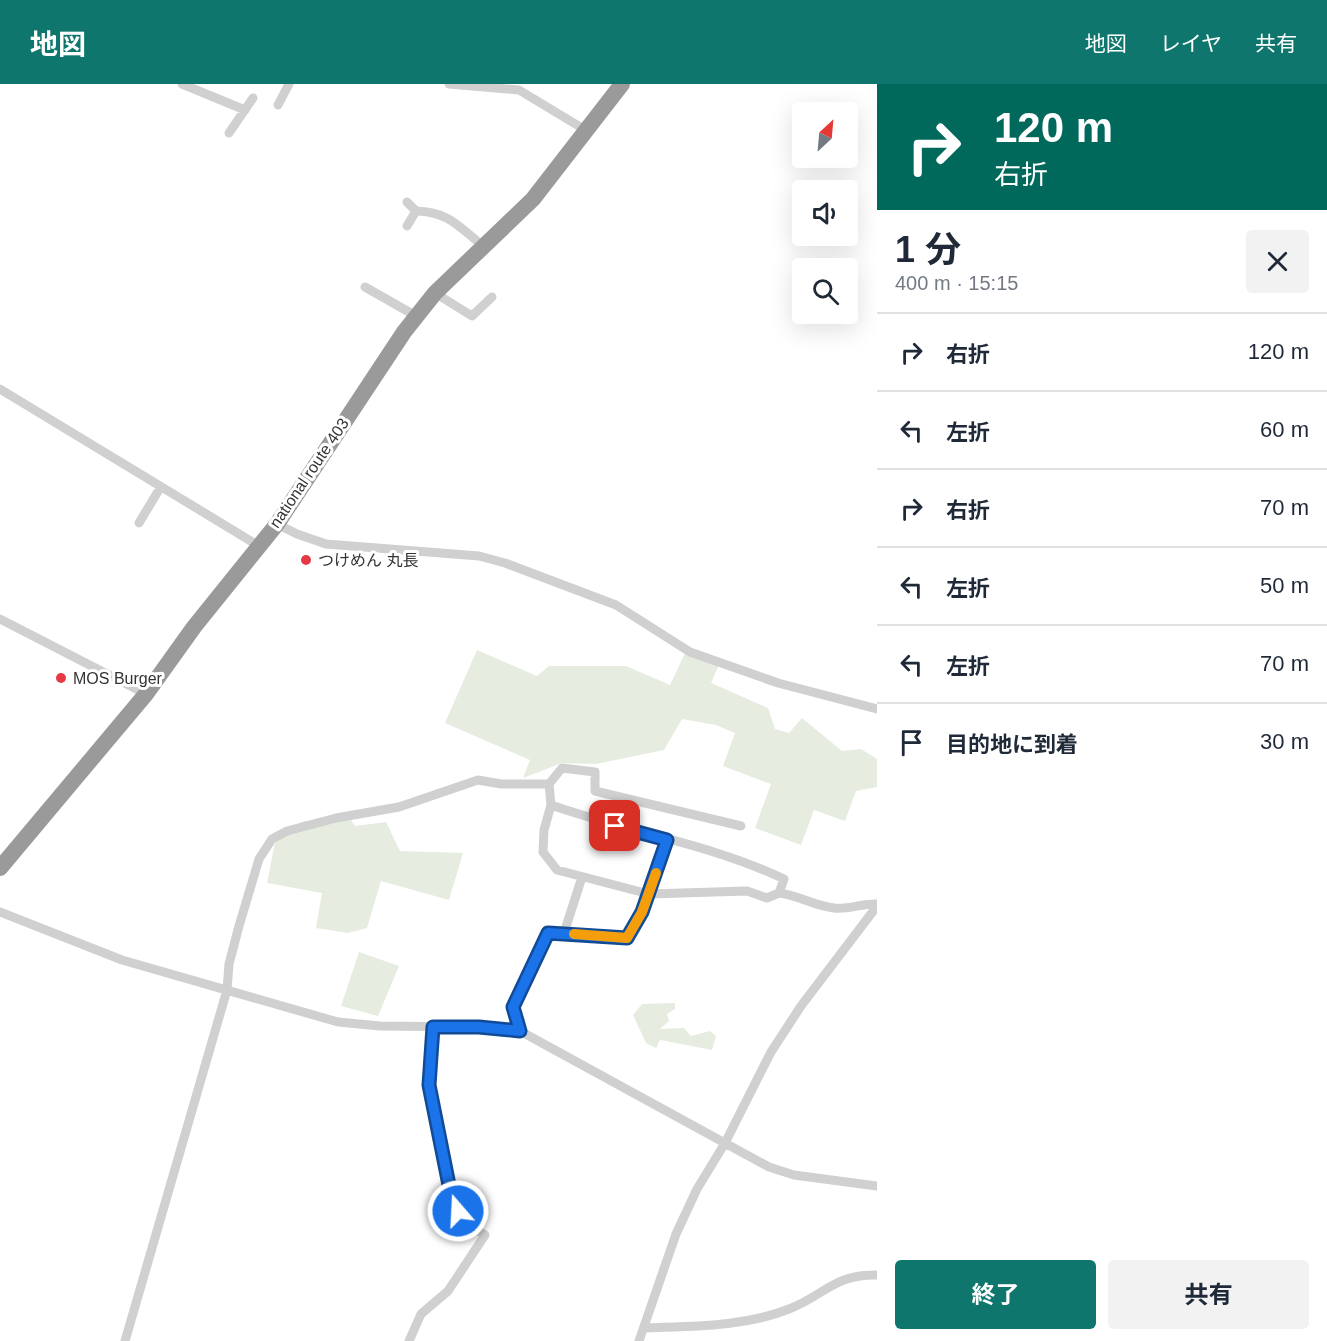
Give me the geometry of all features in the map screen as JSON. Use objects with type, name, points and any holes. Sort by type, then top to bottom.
[{"type":"highway","name":"national route 403","points":[[0,868],[146,694],[194,627],[277,524],[416,316],[435,293],[533,199],[588,131],[622,84]]},
{"type":"street","points":[[182,84],[203,88],[245,110]]},
{"type":"street","points":[[278,105],[289,84]]},
{"type":"street","points":[[448,84],[519,90],[588,131]]},
{"type":"street","points":[[229,133],[252,98]]},
{"type":"street","points":[[407,202],[416,211],[435,211],[447,217],[483,246]]},
{"type":"street","points":[[407,226],[416,211]]},
{"type":"street","points":[[365,287],[416,316]]},
{"type":"street","points":[[435,293],[472,316],[492,297]]},
{"type":"street","points":[[0,389],[259,546]]},
{"type":"street","points":[[139,523],[160,488]]},
{"type":"street","points":[[277,524],[326,544],[479,556],[505,563],[616,605],[690,652],[778,683],[877,709]]},
{"type":"street","points":[[0,619],[146,694]]},
{"type":"street","points":[[741,826],[595,791],[595,772],[562,768],[549,784],[551,804],[544,830],[543,852],[557,870],[649,894],[747,891],[768,898],[779,893],[793,895],[809,903],[836,909],[877,905]]},
{"type":"street","points":[[125,1341],[226,990],[229,964],[239,926],[259,859],[272,839],[287,831],[336,818],[399,807],[478,780],[501,784],[549,784]]},
{"type":"street","points":[[551,804],[667,840],[732,856],[784,879],[779,893]]},
{"type":"street","points":[[520,1031],[513,1007],[548,933],[627,938],[649,894],[667,840]]},
{"type":"street","points":[[564,933],[582,877]]},
{"type":"street","points":[[639,1341],[676,1234],[697,1189],[725,1143],[777,1043],[801,1006],[877,905]]},
{"type":"street","points":[[0,912],[122,960],[338,1022],[479,1027],[520,1031],[769,1167],[794,1175],[877,1186]]},
{"type":"street","points":[[409,1341],[422,1314],[448,1291],[485,1236],[464,1221],[452,1200],[429,1085],[433,1027]]},
{"type":"street","points":[[645,1328],[741,1322],[789,1309],[836,1282],[855,1274],[877,1275]]},
{"type":"shaded area","points":[[477,650],[537,676],[549,666],[626,666],[670,685],[686,651],[719,665],[711,683],[768,708],[775,729],[789,733],[802,718],[842,751],[861,749],[877,759],[877,787],[856,791],[845,821],[814,810],[801,845],[755,828],[771,784],[723,766],[735,733],[716,725],[682,719],[664,750],[596,764],[562,763],[523,778],[530,760],[445,723]]},
{"type":"shaded area","points":[[351,820],[355,826],[386,822],[400,851],[463,853],[449,900],[381,881],[367,928],[348,933],[316,928],[322,893],[267,883],[277,832],[305,821]]},
{"type":"shaded area","points":[[359,952],[399,966],[378,1016],[341,1006]]},
{"type":"shaded area","points":[[675,1003],[675,1009],[667,1014],[669,1021],[660,1029],[684,1028],[691,1036],[710,1031],[716,1036],[712,1050],[660,1040],[656,1048],[646,1043],[633,1015],[642,1004]]},
{"type":"slow traffic","points":[[574,934],[627,938],[642,912],[656,873]]},
{"type":"place","name":"つけめん 丸長","points":[[306,560]]},
{"type":"place","name":"MOS Burger","points":[[61,678]]},
{"type":"route","points":[[458,1211],[452,1200],[429,1085],[433,1027],[479,1027],[520,1031],[513,1007],[525,986],[548,933],[627,938],[642,912],[667,840],[615,826]]}]
